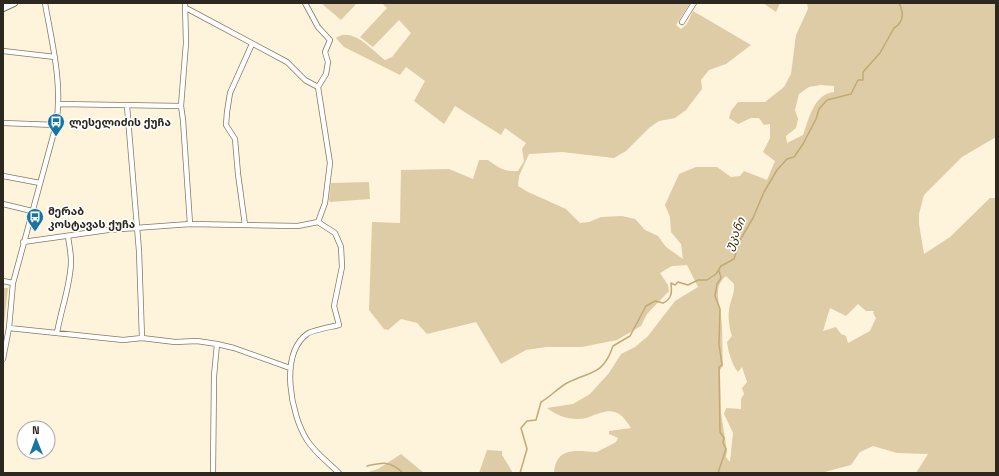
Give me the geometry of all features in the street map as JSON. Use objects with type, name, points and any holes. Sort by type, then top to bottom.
[{"type":"main road","points":[[3,8],[10,3]]},
{"type":"street","points":[[3,359],[9,328],[13,283],[56,125],[59,104],[55,57],[45,3]]},
{"type":"street","points":[[305,3],[318,27],[330,40],[325,52],[328,62],[326,74],[318,87],[330,163],[326,203],[318,222]]},
{"type":"street","points":[[682,22],[694,3]]},
{"type":"street","points":[[185,5],[252,44],[287,62],[305,80],[318,87]]},
{"type":"street","points":[[185,5],[186,43],[180,106],[183,120],[190,224]]},
{"type":"street","points":[[245,225],[235,139],[226,124],[230,93],[252,44]]},
{"type":"street","points":[[3,51],[55,57]]},
{"type":"street","points":[[59,104],[180,106]]},
{"type":"street","points":[[127,106],[142,338]]},
{"type":"street","points":[[3,123],[56,125]]},
{"type":"street","points":[[3,176],[40,182]]},
{"type":"street","points":[[3,204],[32,211]]},
{"type":"street","points":[[24,242],[108,230],[190,224],[298,226],[318,222],[335,233],[341,247],[342,267],[334,306],[339,325],[323,330],[313,330],[306,334],[298,345],[290,368],[290,382],[300,429],[316,452],[339,473]]},
{"type":"street","points":[[57,333],[61,309],[69,284],[71,260],[68,236]]},
{"type":"street","points":[[3,281],[13,283]]},
{"type":"street","points":[[9,328],[44,333],[123,340],[142,338],[175,342],[197,341],[234,348],[290,368]]},
{"type":"street","points":[[213,473],[214,376],[217,344]]},
{"type":"shaded area","points":[[321,3],[357,3],[341,20]]},
{"type":"shaded area","points":[[382,3],[690,3],[676,25],[681,29],[687,24],[693,11],[751,45],[726,64],[709,70],[701,80],[702,89],[686,110],[675,118],[659,121],[649,128],[626,151],[614,158],[562,152],[529,154],[519,176],[518,186],[566,209],[580,223],[589,222],[601,217],[622,216],[635,219],[645,230],[658,236],[666,247],[683,259],[681,244],[671,232],[670,217],[665,205],[679,174],[696,167],[717,167],[731,177],[740,176],[744,171],[767,180],[775,161],[763,152],[770,138],[770,124],[764,125],[759,118],[751,118],[738,124],[729,118],[731,111],[738,102],[765,102],[784,87],[791,74],[796,35],[808,9],[807,3],[996,3],[996,137],[962,157],[924,195],[919,214],[919,224],[924,254],[950,237],[990,198],[996,198],[996,473],[916,473],[928,454],[897,453],[873,446],[860,452],[851,465],[821,473],[554,473],[556,464],[563,454],[575,451],[597,452],[616,442],[618,438],[609,434],[609,431],[631,428],[618,413],[608,411],[584,418],[572,419],[556,414],[547,408],[573,404],[590,394],[609,373],[621,354],[635,347],[648,336],[675,301],[698,287],[687,265],[672,266],[660,273],[668,285],[669,291],[647,314],[641,326],[617,340],[582,347],[546,347],[526,350],[501,364],[476,322],[427,334],[417,323],[401,319],[388,330],[384,329],[369,310],[372,222],[400,223],[401,170],[449,169],[473,179],[479,160],[488,160],[502,169],[518,171],[524,161],[522,149],[526,143],[505,128],[501,135],[455,106],[444,124],[414,101],[425,81],[406,67],[400,75],[344,47],[336,38],[342,35],[355,37],[368,45],[385,60],[392,57],[411,33],[399,20],[373,47],[360,37],[387,8]],"holes":[[[821,85],[834,86],[834,92],[827,94],[817,102],[810,114],[803,135],[787,143],[786,136],[796,128],[798,119],[795,110],[799,94],[809,87]],[[726,276],[734,284],[729,313],[729,326],[732,336],[727,342],[728,350],[732,362],[738,372],[742,367],[747,382],[742,388],[744,394],[741,399],[741,409],[726,408],[724,414],[733,433],[730,462],[726,457],[727,451],[721,413],[720,370],[723,366],[721,313],[718,295],[721,281]],[[858,304],[866,311],[874,311],[873,313],[876,318],[870,331],[848,343],[846,336],[841,334],[836,327],[823,331],[830,308],[846,316]]]},
{"type":"shaded area","points":[[763,3],[780,3],[776,12]]},
{"type":"shaded area","points":[[369,182],[370,199],[330,202],[329,200],[331,183]]},
{"type":"shaded area","points":[[3,288],[8,288],[4,323],[3,323]]},
{"type":"shaded area","points":[[487,450],[502,451],[502,455],[513,473],[479,473]]},
{"type":"shaded area","points":[[401,454],[424,473],[365,473],[378,469]]},
{"type":"waterway","name":"უკანი","points":[[520,473],[527,449],[521,428],[527,421],[536,420],[541,402],[560,387],[600,368],[605,363],[613,346],[630,336],[646,306],[655,301],[663,303],[670,297],[671,283],[675,285],[678,282],[688,285],[698,280],[707,280],[716,274],[721,266],[734,259],[740,240],[753,218],[764,192],[777,170],[787,159],[794,157],[803,144],[816,119],[819,109],[827,100],[851,94],[858,80],[863,80],[863,72],[880,53],[894,28],[900,23],[902,10],[899,3]]},
{"type":"waterway","points":[[718,473],[726,449],[723,443],[724,438],[720,432],[719,367],[722,365],[719,344],[720,309],[715,296],[717,284],[721,278],[719,271]]},
{"type":"waterway","points":[[367,466],[382,463],[390,464],[403,473]]},
{"type":"place","name":"ლესელიძის ქუჩა","points":[[56,137]]},
{"type":"place","name":"მერაბ კოსტავას ქუჩა","points":[[35,232]]}]
